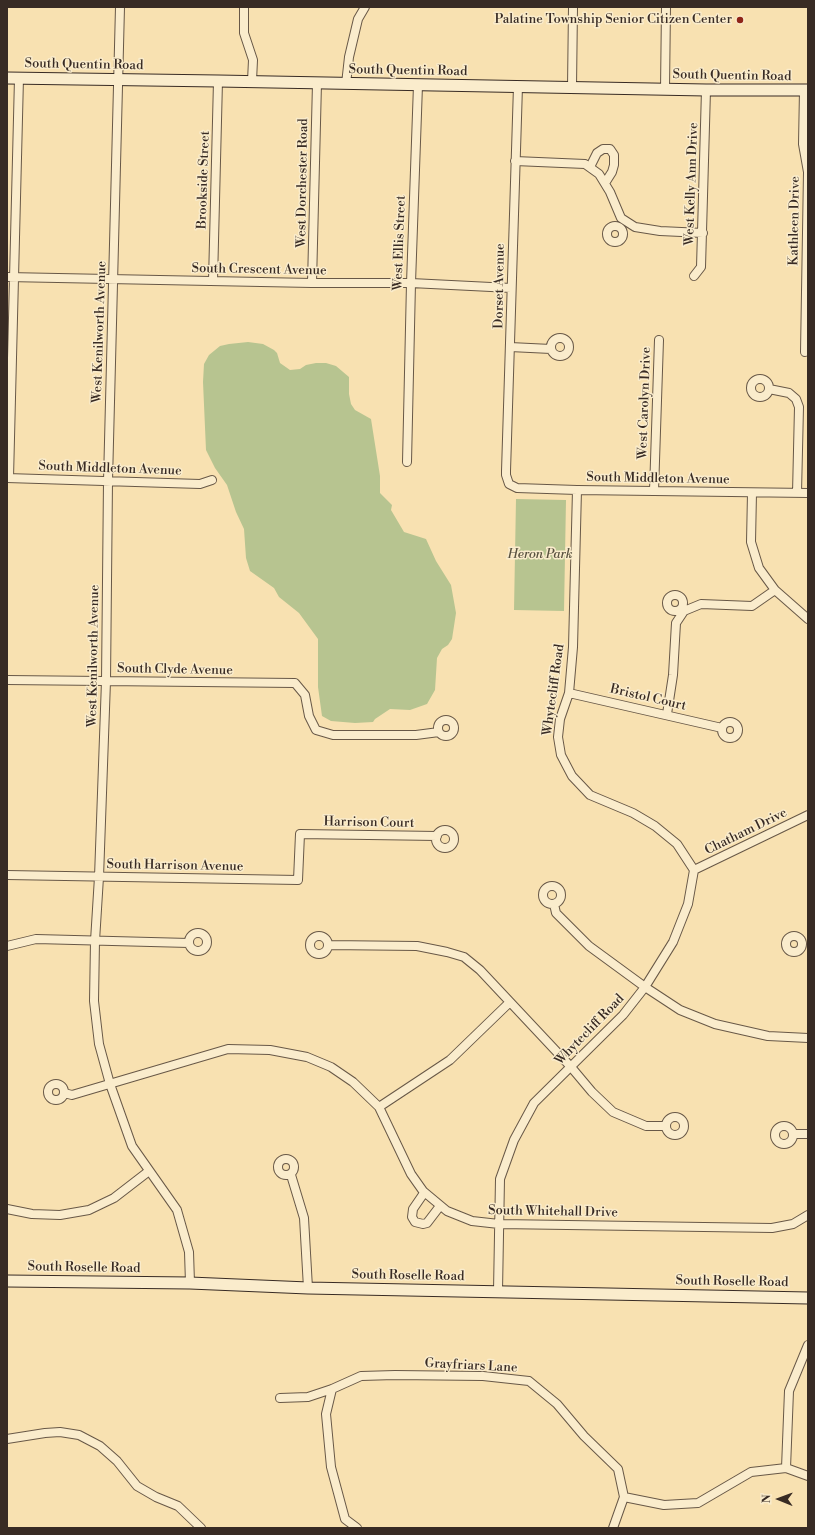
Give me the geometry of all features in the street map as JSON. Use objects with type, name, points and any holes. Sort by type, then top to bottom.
[{"type":"main road","name":"South Quentin Road","points":[[7,78],[218,80],[317,84],[706,90],[806,90]]},
{"type":"main road","name":"South Roselle Road","points":[[7,1281],[190,1283],[308,1288],[808,1298]]},
{"type":"street","name":"West Kenilworth Avenue","points":[[120,7],[108,481],[106,681],[99,877],[95,941],[94,1001],[99,1044],[110,1084],[132,1146],[176,1210],[189,1252],[190,1283]]},
{"type":"street","points":[[244,7],[244,33],[253,60],[252,81]]},
{"type":"street","points":[[346,84],[349,57],[358,19],[365,7]]},
{"type":"street","points":[[572,87],[573,7]]},
{"type":"street","points":[[665,89],[666,7]]},
{"type":"street","points":[[8,478],[10,277],[19,78]]},
{"type":"street","name":"Brookside Street","points":[[213,281],[218,80]]},
{"type":"street","name":"West Dorchester Road","points":[[312,283],[317,84]]},
{"type":"street","name":"West Ellis Street","points":[[407,462],[411,283],[418,85]]},
{"type":"street","name":"Dorset Avenue","points":[[509,484],[506,475],[518,86]]},
{"type":"street","name":"West Kelly Ann Drive","points":[[694,276],[701,267],[706,90]]},
{"type":"street","name":"Kathleen Drive","points":[[805,352],[808,172],[802,144],[806,90]]},
{"type":"street","points":[[590,167],[597,153],[603,148],[610,149],[614,155],[614,165],[612,172],[605,183]]},
{"type":"street","points":[[515,161],[569,162],[584,164],[599,174],[605,183],[621,218],[635,227],[660,231],[703,233]]},
{"type":"street","points":[[621,228],[626,221]]},
{"type":"street","name":"South Crescent Avenue","points":[[10,277],[312,283],[411,283],[511,288]]},
{"type":"street","name":"West Carolyn Drive","points":[[654,491],[659,340]]},
{"type":"street","points":[[510,347],[551,349]]},
{"type":"street","points":[[769,389],[789,393],[796,399],[799,407],[797,493]]},
{"type":"street","name":"South Middleton Avenue","points":[[8,478],[200,484],[212,480]]},
{"type":"street","name":"South Middleton Avenue","points":[[509,484],[517,488],[577,490],[808,493]]},
{"type":"street","name":"Whytecliff Road","points":[[498,1291],[500,1179],[514,1140],[534,1103],[623,1016],[645,987],[673,942],[688,904],[694,870],[677,844],[655,826],[633,813],[590,795],[572,776],[560,755],[558,737],[560,719],[569,693],[573,647],[577,490]]},
{"type":"street","points":[[752,493],[751,542],[759,568],[775,590],[808,620]]},
{"type":"street","points":[[667,714],[673,675],[676,623],[682,609],[701,604],[752,606],[775,590]]},
{"type":"street","name":"South Clyde Avenue","points":[[7,680],[295,683],[305,695],[309,716],[316,730],[333,735],[416,735],[439,732]]},
{"type":"street","name":"Bristol Court","points":[[569,693],[667,714],[722,728]]},
{"type":"street","name":"Chatham Drive","points":[[694,870],[808,815]]},
{"type":"street","name":"South Harrison Avenue","points":[[7,876],[298,880],[300,834]]},
{"type":"street","name":"Harrison Court","points":[[300,834],[437,836]]},
{"type":"street","points":[[554,904],[556,913],[589,946],[645,987],[680,1010],[715,1024],[768,1036],[808,1038]]},
{"type":"street","points":[[7,946],[36,939],[189,943]]},
{"type":"street","points":[[328,945],[417,946],[464,957],[480,970],[571,1067],[592,1092],[613,1112],[646,1126],[666,1126]]},
{"type":"street","points":[[380,1108],[450,1060],[510,1002]]},
{"type":"street","name":"South Whitehall Drive","points":[[64,1093],[72,1095],[228,1049],[270,1050],[308,1057],[331,1067],[353,1082],[380,1108],[411,1174],[424,1193],[440,1206],[459,1217],[472,1221],[499,1224],[772,1228],[793,1224],[807,1218]]},
{"type":"street","points":[[793,1134],[808,1134]]},
{"type":"street","points":[[7,1209],[32,1214],[60,1215],[89,1210],[114,1198],[149,1171]]},
{"type":"street","points":[[291,1174],[304,1218],[308,1288]]},
{"type":"street","points":[[424,1193],[413,1209],[412,1218],[415,1222],[423,1224],[427,1222],[440,1206]]},
{"type":"street","points":[[786,1468],[789,1391],[808,1345]]},
{"type":"street","name":"Grayfriars Lane","points":[[280,1398],[308,1397],[332,1389],[361,1376],[368,1375],[483,1376],[529,1381],[557,1404],[584,1436],[618,1470],[624,1497]]},
{"type":"street","points":[[332,1389],[326,1414],[331,1466],[345,1519],[357,1528]]},
{"type":"street","points":[[7,1439],[60,1432],[79,1435],[100,1446],[117,1461],[137,1486],[178,1506],[201,1528]]},
{"type":"street","points":[[614,1528],[624,1497],[664,1505],[698,1503],[751,1472],[786,1468],[808,1476]]},
{"type":"green space","points":[[248,342],[263,344],[274,350],[277,353],[280,363],[290,370],[300,369],[306,365],[316,363],[326,363],[336,366],[349,377],[349,394],[351,404],[355,410],[371,419],[380,476],[380,493],[392,505],[391,510],[404,532],[426,539],[436,561],[451,585],[456,613],[452,639],[448,645],[442,649],[437,658],[435,690],[427,704],[410,710],[390,709],[373,722],[355,723],[331,721],[322,716],[318,687],[318,639],[299,613],[279,597],[274,588],[250,571],[246,558],[244,529],[236,512],[227,485],[215,468],[206,450],[203,382],[204,364],[209,355],[220,346]]},
{"type":"green space","name":"Heron Park","points":[[516,499],[566,500],[564,611],[514,610]]},
{"type":"place","name":"Palatine Township Senior Citizen Center","points":[[740,20]]}]
